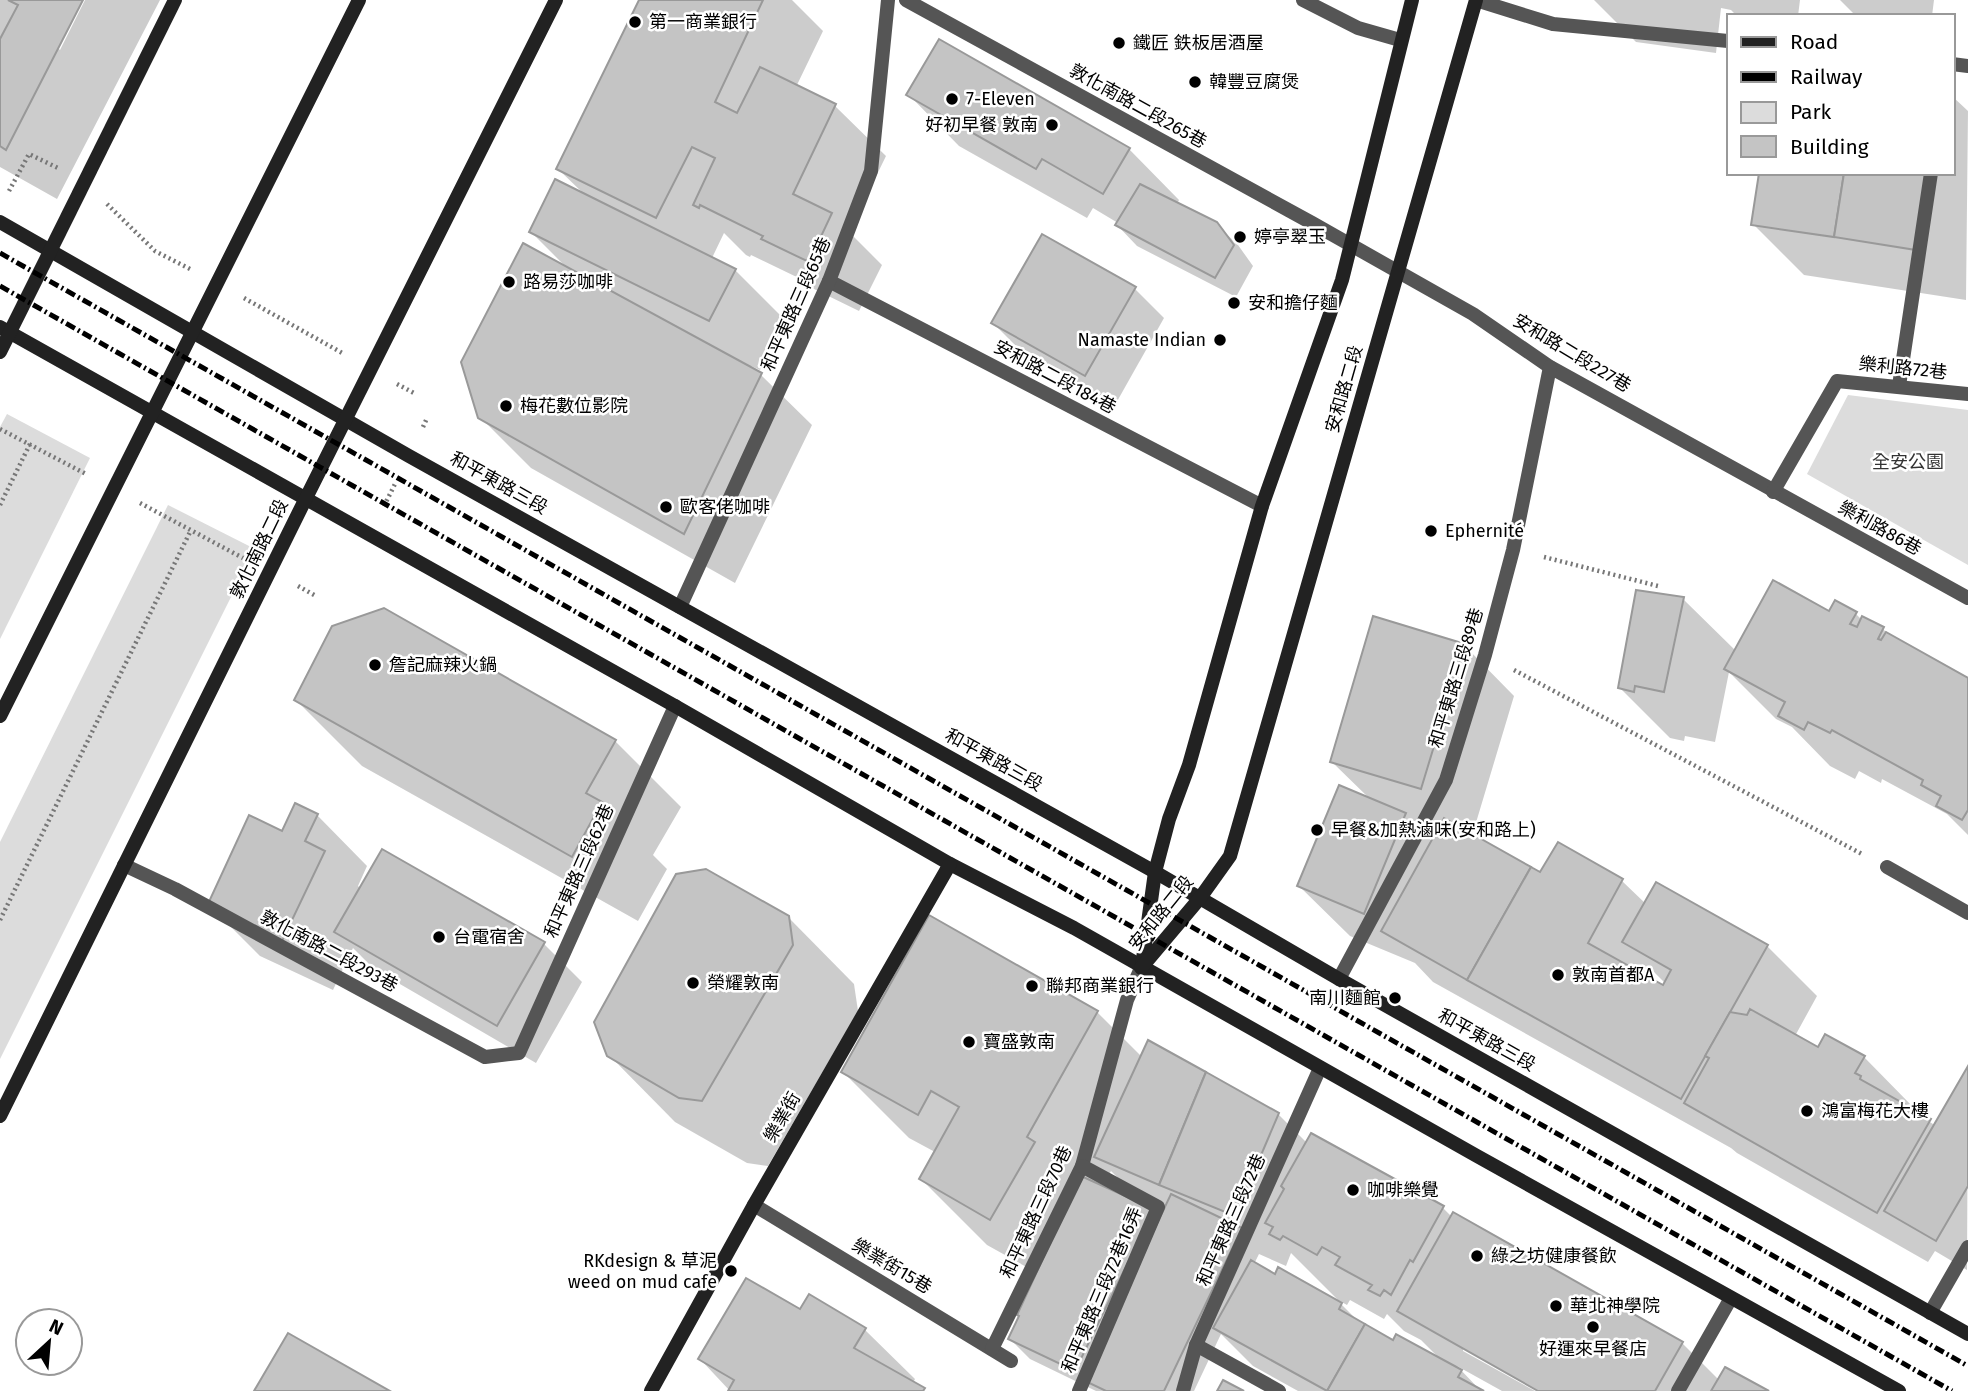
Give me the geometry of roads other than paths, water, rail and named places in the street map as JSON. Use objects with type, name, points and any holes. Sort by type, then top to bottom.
[{"type":"main road","points":[[0,352],[5,330],[85,182],[175,0]]},
{"type":"main road","points":[[0,716],[359,0]]},
{"type":"main road","name":"敦化南路二段","points":[[0,1116],[556,0]]},
{"type":"main road","name":"安和路二段","points":[[1141,968],[1155,872],[1169,820],[1189,765],[1262,506],[1342,280],[1412,0]]},
{"type":"main road","name":"安和路二段","points":[[1141,968],[1200,898],[1230,856],[1476,0]]},
{"type":"main road","name":"和平東路三段","points":[[0,222],[409,456],[1155,872],[1339,979],[1968,1334]]},
{"type":"main road","points":[[5,330],[675,706],[950,864],[1074,928],[1899,1391]]},
{"type":"main road","name":"樂業街","points":[[651,1391],[754,1205],[950,864]]},
{"type":"street","name":"和平東路三段65巷","points":[[680,607],[829,281],[871,171],[888,0]]},
{"type":"street","name":"敦化南路二段265巷","points":[[906,0],[1352,246]]},
{"type":"street","points":[[1303,0],[1358,28],[1401,40]]},
{"type":"street","points":[[1476,0],[1553,24],[1727,41]]},
{"type":"street","points":[[1899,386],[1931,175]]},
{"type":"street","name":"安和路二段227巷","points":[[1352,246],[1473,314],[1550,367],[1663,427],[1773,492]]},
{"type":"street","name":"安和路二段184巷","points":[[829,281],[1262,506]]},
{"type":"street","name":"和平東路三段89巷","points":[[1339,979],[1446,780],[1485,655],[1513,550],[1550,367]]},
{"type":"street","name":"樂利路72巷","points":[[1773,492],[1837,381],[1968,394]]},
{"type":"street","name":"樂利路86巷","points":[[1773,492],[1968,598]]},
{"type":"street","name":"和平東路三段62巷","points":[[519,1053],[675,706]]},
{"type":"street","name":"敦化南路二段293巷","points":[[124,865],[174,889],[485,1057],[519,1053]]},
{"type":"street","points":[[1887,867],[1968,913]]},
{"type":"street","name":"和平東路三段70巷","points":[[992,1349],[1082,1166],[1127,1000],[1141,968]]},
{"type":"street","name":"和平東路三段72巷","points":[[1183,1391],[1196,1345],[1321,1068]]},
{"type":"street","name":"和平東路三段72巷16弄","points":[[1079,1391],[1158,1207],[1082,1166]]},
{"type":"street","name":"樂業街15巷","points":[[754,1205],[1010,1361]]},
{"type":"street","points":[[1930,1313],[1968,1247]]},
{"type":"street","points":[[1678,1391],[1731,1298]]},
{"type":"street","points":[[1196,1345],[1279,1391]]},
{"type":"railway","points":[[0,253],[1968,1366]]},
{"type":"railway","points":[[0,286],[1952,1391]]},
{"type":"place","name":"第一商業銀行","points":[[635,22]]},
{"type":"place","name":"鐵匠 鉄板居酒屋","points":[[1119,43]]},
{"type":"place","name":"韓豐豆腐煲","points":[[1195,82]]},
{"type":"place","name":"7-Eleven","points":[[952,99]]},
{"type":"place","name":"好初早餐 敦南","points":[[1052,125]]},
{"type":"place","name":"婷亭翠玉","points":[[1240,237]]},
{"type":"place","name":"路易莎咖啡","points":[[509,282]]},
{"type":"place","name":"安和擔仔麵","points":[[1234,303]]},
{"type":"place","name":"Namaste Indian","points":[[1220,340]]},
{"type":"place","name":"梅花數位影院","points":[[506,406]]},
{"type":"place","name":"歐客佬咖啡","points":[[666,507]]},
{"type":"place","name":"Ephernité","points":[[1431,531]]},
{"type":"place","name":"詹記麻辣火鍋","points":[[375,665]]},
{"type":"place","name":"早餐&加熱滷味(安和路上)","points":[[1317,830]]},
{"type":"place","name":"台電宿舍","points":[[439,937]]},
{"type":"place","name":"敦南首都A","points":[[1558,975]]},
{"type":"place","name":"榮耀敦南","points":[[693,983]]},
{"type":"place","name":"聯邦商業銀行","points":[[1032,986]]},
{"type":"place","name":"南川麵館","points":[[1395,998]]},
{"type":"place","name":"寶盛敦南","points":[[969,1042]]},
{"type":"place","name":"鴻富梅花大樓","points":[[1807,1111]]},
{"type":"place","name":"咖啡樂覺","points":[[1353,1190]]},
{"type":"place","name":"綠之坊健康餐飲","points":[[1477,1256]]},
{"type":"place","name":"RKdesign & 草泥 weed on mud cafe","points":[[731,1271]]},
{"type":"place","name":"華北神學院","points":[[1556,1306]]},
{"type":"place","name":"好運來早餐店","points":[[1593,1327]]},
{"type":"park label","name":"全安公園","points":[[1908,462]]}]
